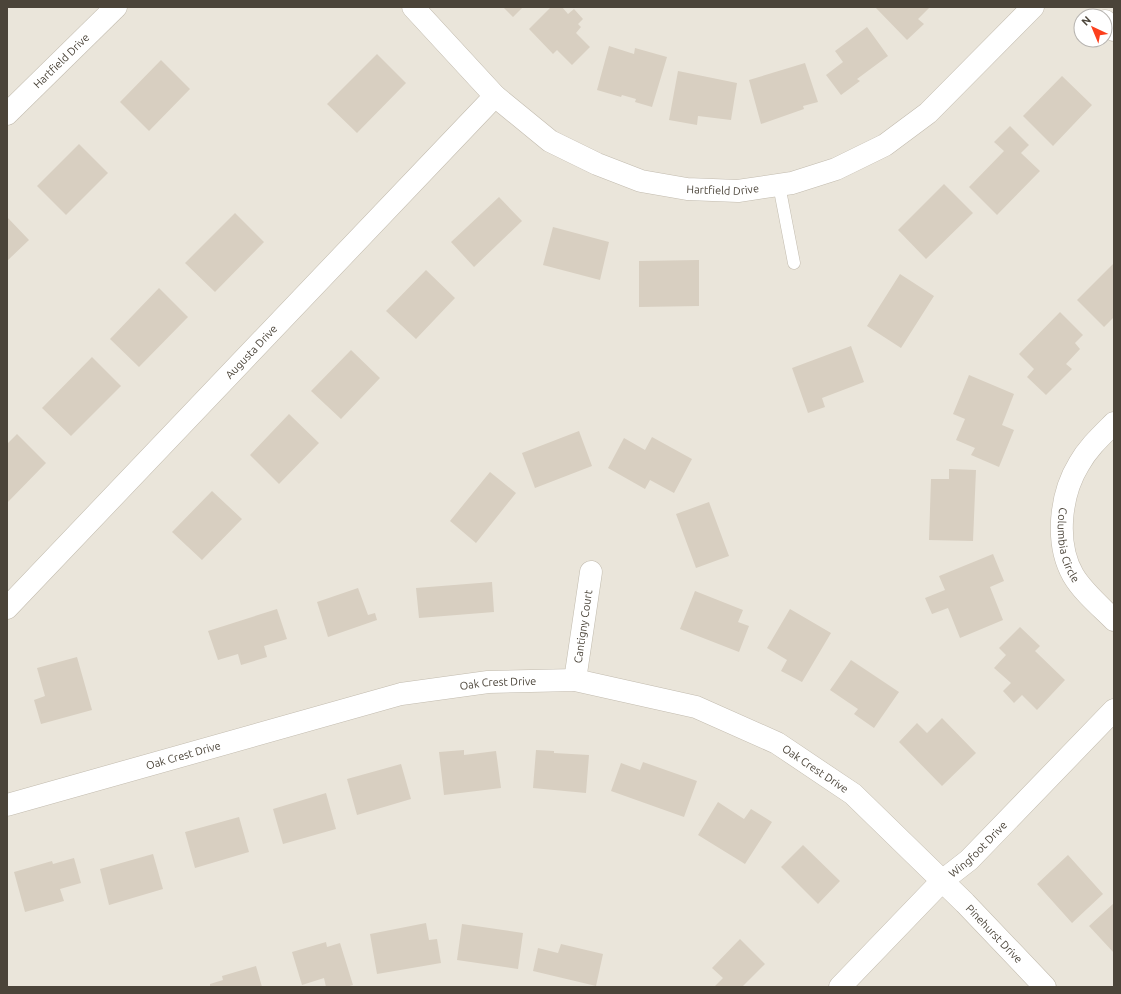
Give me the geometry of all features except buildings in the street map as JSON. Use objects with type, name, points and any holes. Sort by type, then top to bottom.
[{"type":"street","name":"Hartfield Drive","points":[[7,114],[116,7]]},
{"type":"street","name":"Hartfield Drive","points":[[413,7],[495,96],[550,141],[597,164],[641,181],[687,189],[738,191],[792,184],[836,169],[885,145],[928,113],[1033,7]]},
{"type":"street","name":"Augusta Drive","points":[[7,608],[495,96]]},
{"type":"street","name":"Columbia Circle","points":[[1114,422],[1092,445],[1078,465],[1068,489],[1063,514],[1062,542],[1066,561],[1074,576],[1114,620]]},
{"type":"street","name":"Cantigny Court","points":[[576,680],[591,572]]},
{"type":"street","name":"Oak Crest Drive","points":[[7,805],[401,694],[488,682],[576,680],[696,707],[777,743],[853,794],[942,881]]},
{"type":"street","name":"Wingfoot Drive","points":[[840,987],[942,881],[969,860],[1114,710]]},
{"type":"street","name":"Pinehurst Drive","points":[[942,881],[1045,987]]},
{"type":"lane","points":[[779,185],[794,263]]},
{"type":"shaded area","points":[[7,7],[1114,7],[1114,987],[7,987]]}]
